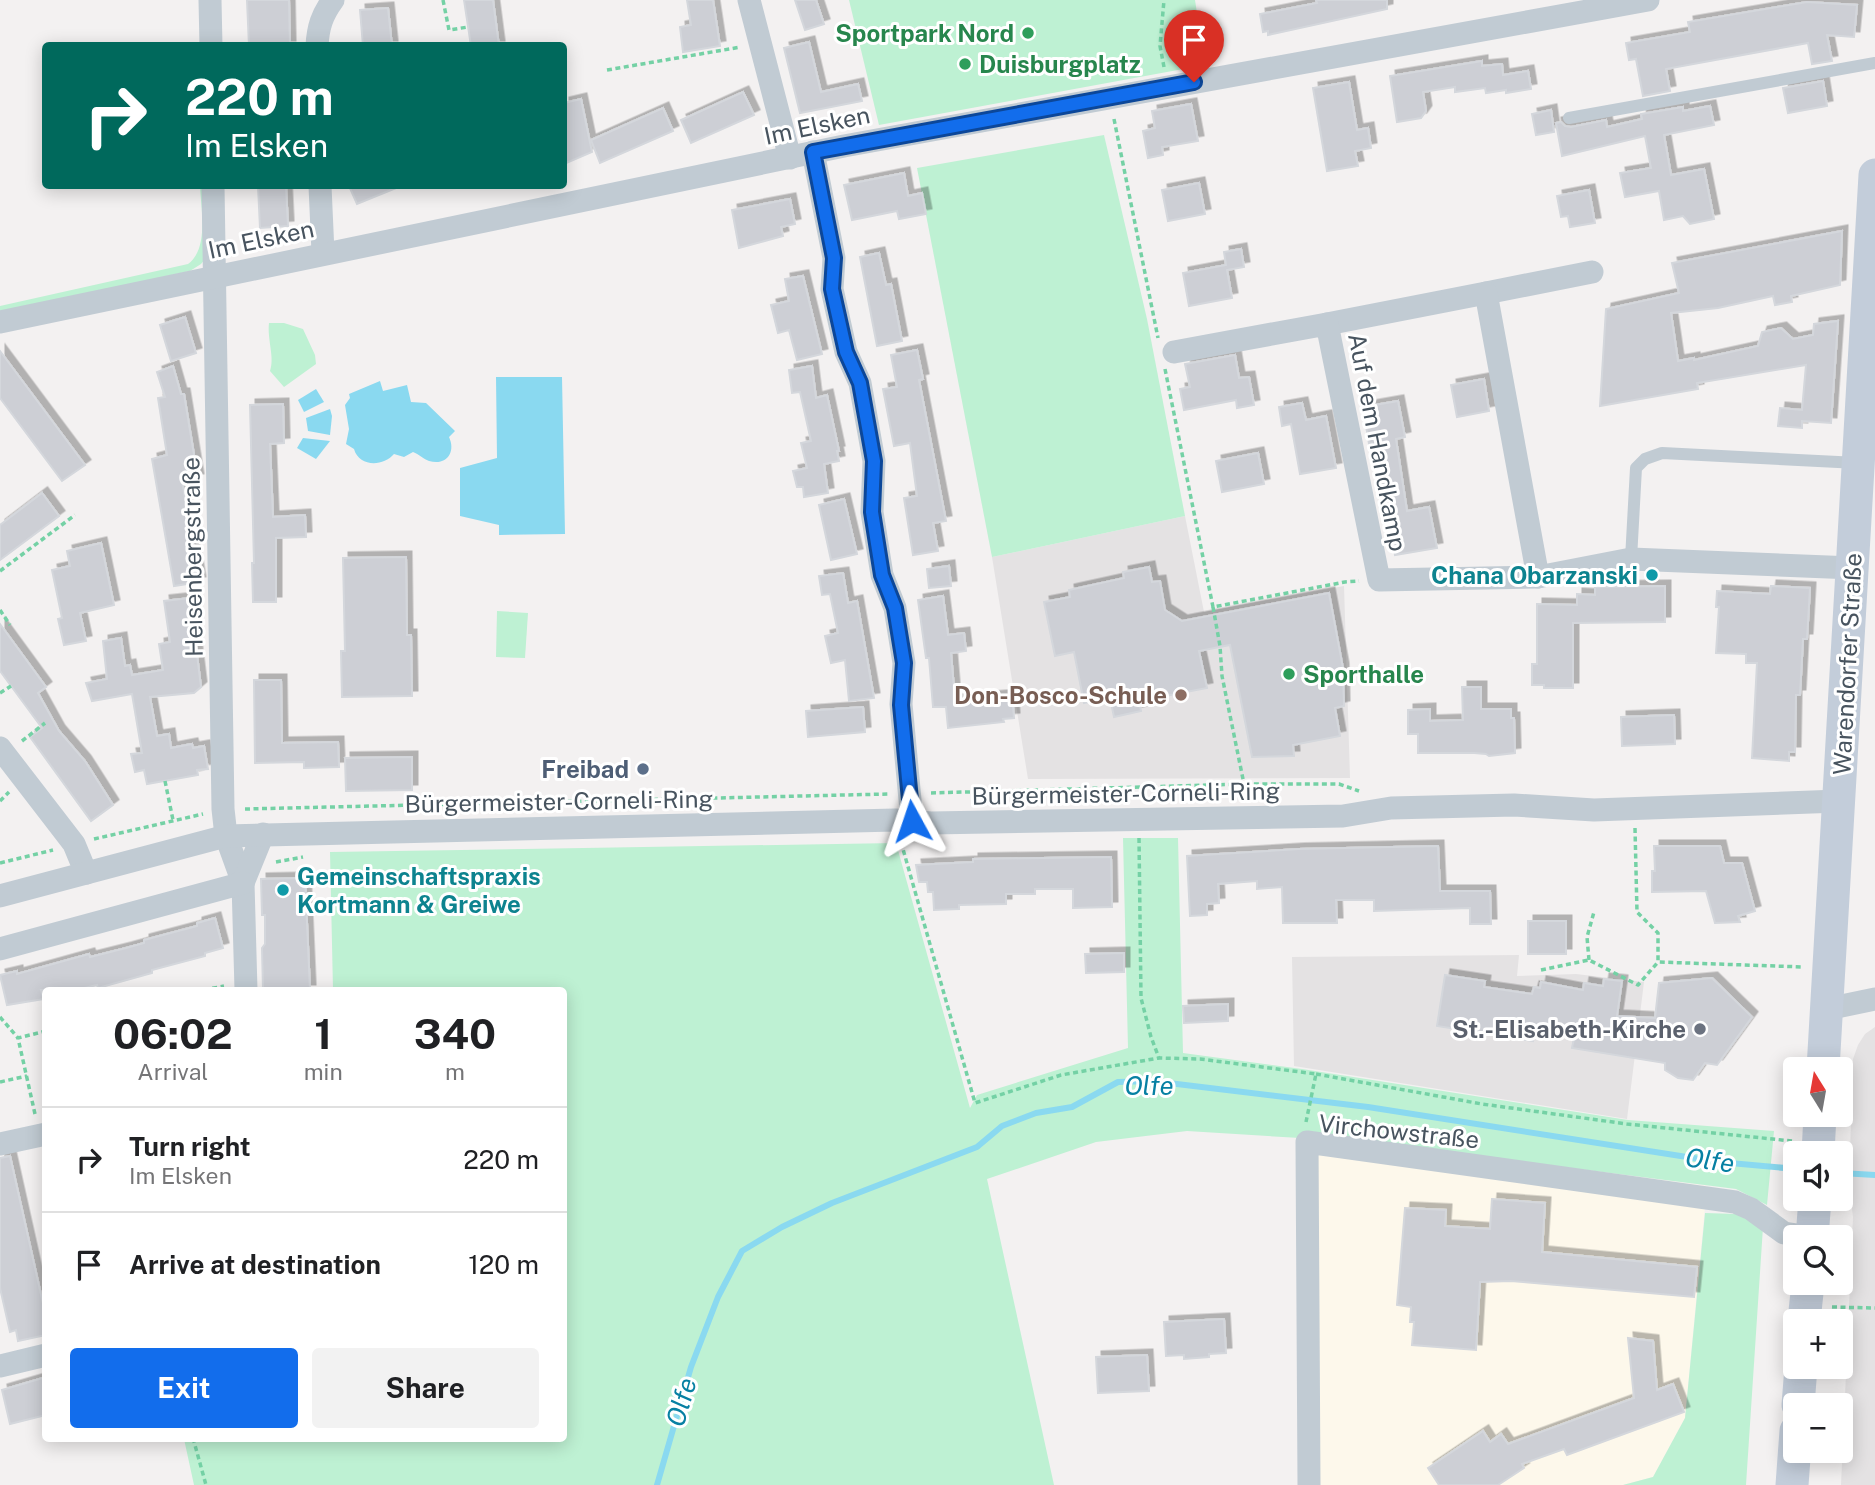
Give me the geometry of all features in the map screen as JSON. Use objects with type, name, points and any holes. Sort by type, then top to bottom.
[{"type":"main road","name":"Warendorfer Straße","points":[[1824,1057],[1853,568],[1867,463],[1875,175]]},
{"type":"main road","points":[[1792,1485],[1794,1463]]},
{"type":"street","points":[[210,0],[211,42]]},
{"type":"street","points":[[317,42],[318,27],[324,11],[333,0]]},
{"type":"street","points":[[749,0],[790,158]]},
{"type":"street","name":"Im Elsken","points":[[0,322],[813,152],[1648,0]]},
{"type":"street","points":[[813,152],[834,258],[832,289],[846,352],[860,383],[874,461],[872,512],[882,575],[895,608],[904,663],[901,705],[904,820]]},
{"type":"street","name":"Heisenbergstraße","points":[[212,189],[223,809],[226,836],[243,883]]},
{"type":"street","points":[[320,189],[323,253]]},
{"type":"street","name":"Auf dem Handkamp","points":[[1165,352],[1327,324],[1592,272]]},
{"type":"street","points":[[1486,293],[1538,577]]},
{"type":"street","name":"Auf dem Handkamp","points":[[1327,324],[1379,580],[1538,577],[1631,559],[1853,568]]},
{"type":"street","points":[[2,751],[74,844],[86,873]]},
{"type":"street","name":"Bürgermeister-Corneli-Ring","points":[[0,895],[226,836],[262,834],[904,820],[931,823],[1343,816],[1391,808],[1514,805],[1594,810],[1839,801]]},
{"type":"street","points":[[246,987],[243,883],[262,834]]},
{"type":"street","points":[[0,949],[243,883]]},
{"type":"street","points":[[1827,1009],[1875,999]]},
{"type":"street","points":[[0,1144],[42,1135]]},
{"type":"street","name":"Virchowstraße","points":[[1308,1485],[1307,1142],[1735,1202],[1751,1209],[1783,1232]]},
{"type":"street","points":[[0,1366],[42,1356]]},
{"type":"lane","points":[[1569,118],[1875,63]]},
{"type":"lane","points":[[1631,559],[1636,468],[1645,459],[1662,453],[1867,463]]},
{"type":"path","points":[[443,0],[449,30],[468,27]]},
{"type":"path","points":[[1164,0],[1160,46],[1167,87]]},
{"type":"path","points":[[607,70],[760,44]]},
{"type":"path","points":[[1110,96],[1165,352],[1220,646],[1222,676],[1244,784]]},
{"type":"path","points":[[0,571],[75,515]]},
{"type":"path","points":[[42,530],[47,536]]},
{"type":"path","points":[[7,555],[12,562]]},
{"type":"path","points":[[1213,607],[1345,582],[1379,580]]},
{"type":"path","points":[[0,610],[10,625]]},
{"type":"path","points":[[0,693],[11,686]]},
{"type":"path","points":[[2,751],[46,723]]},
{"type":"path","points":[[165,780],[173,821]]},
{"type":"path","points":[[1138,787],[1141,998],[1159,1058]]},
{"type":"path","points":[[1541,970],[1589,960],[1638,985],[1658,962],[1658,933],[1637,912],[1634,808]]},
{"type":"path","points":[[904,820],[975,1103],[1061,1075],[1159,1058],[1200,1059],[1316,1074],[1508,1108],[1626,1124],[1819,1137]]},
{"type":"path","points":[[1589,960],[1587,937],[1594,912]]},
{"type":"path","points":[[1658,962],[1830,968]]},
{"type":"path","points":[[1,1020],[18,1038],[42,1131]]},
{"type":"path","points":[[18,1038],[42,1032]]},
{"type":"path","points":[[1307,1115],[1316,1074]]},
{"type":"path","points":[[0,1082],[27,1076]]},
{"type":"path","points":[[1806,1303],[1875,1308]]},
{"type":"path","points":[[194,1442],[206,1485]]},
{"type":"shaded area","name":"Don-Bosco-Schule","points":[[1185,516],[1204,612],[1344,586],[1350,778],[1028,779],[992,557]]},
{"type":"shaded area","points":[[1519,955],[1517,976],[1576,974],[1644,982],[1627,1119],[1294,1066],[1292,957]]},
{"type":"shaded area","points":[[1875,1027],[1875,1485],[1841,1485],[1842,1463],[1853,1463],[1853,1393],[1845,1393],[1846,1379],[1853,1379],[1853,1309],[1849,1309],[1850,1295],[1853,1295],[1853,1141],[1850,1141],[1851,1127],[1853,1127],[1853,1059],[1865,1034]]},
{"type":"shaded area","points":[[1312,1135],[1707,1186],[1685,1418],[1653,1477],[1623,1485],[1315,1485]]},
{"type":"green space","name":"Sportpark Nord","points":[[849,0],[1195,0],[1205,65],[879,125]]},
{"type":"green space","points":[[1104,135],[1147,319],[1185,516],[992,557],[917,168]]},
{"type":"green space","points":[[200,189],[205,189],[206,258],[190,271],[0,312],[0,306],[188,264],[199,249],[202,217]]},
{"type":"green space","points":[[269,323],[284,323],[303,329],[315,355],[316,364],[284,387],[270,371],[272,360]]},
{"type":"green space","points":[[497,611],[528,613],[525,658],[496,657]]},
{"type":"green space","points":[[1123,838],[1178,838],[1183,1053],[1628,1120],[1774,1131],[1767,1205],[1736,1189],[1312,1135],[1300,1138],[1187,1131],[1096,1142],[987,1179],[1054,1485],[194,1485],[185,1442],[567,1442],[567,987],[333,987],[330,852],[896,843],[970,1108],[977,1095],[1128,1048]]},
{"type":"green space","points":[[1705,1213],[1736,1214],[1763,1227],[1746,1485],[1623,1485],[1653,1477],[1685,1418]]},
{"type":"water","points":[[496,377],[562,377],[565,534],[499,535],[499,525],[460,516],[460,468],[497,458]]},
{"type":"water","points":[[380,381],[383,391],[407,385],[411,402],[426,403],[455,431],[449,437],[451,448],[445,460],[429,461],[413,452],[404,457],[394,454],[384,461],[372,463],[361,459],[354,449],[346,444],[349,429],[345,405],[350,398],[349,394]]},
{"type":"water","points":[[316,389],[324,402],[304,412],[298,400]]},
{"type":"water","points":[[330,409],[330,435],[308,431],[306,418]]},
{"type":"water","points":[[303,438],[330,441],[316,459],[297,448]]},
{"type":"building","points":[[247,0],[289,0],[290,42],[249,42]]},
{"type":"building","points":[[464,0],[493,0],[498,42],[470,42]]},
{"type":"building","points":[[687,0],[713,0],[720,46],[683,52],[680,27],[691,25]]},
{"type":"building","points":[[795,0],[816,0],[824,24],[805,30]]},
{"type":"building","points":[[1316,0],[1387,0],[1387,9],[1268,35],[1268,31],[1263,32],[1260,14],[1317,3]]},
{"type":"building","points":[[1807,2],[1857,5],[1854,37],[1827,35],[1832,61],[1812,64],[1808,43],[1666,69],[1670,91],[1643,96],[1636,59],[1629,60],[1626,43],[1690,32],[1688,22]]},
{"type":"building","points":[[388,8],[392,42],[363,42],[360,10]]},
{"type":"building","points":[[809,42],[821,92],[858,84],[862,101],[800,113],[784,48]]},
{"type":"building","points":[[1482,61],[1482,66],[1502,64],[1503,75],[1528,71],[1531,89],[1486,93],[1485,88],[1455,92],[1455,87],[1423,92],[1426,111],[1421,118],[1397,122],[1390,76]]},
{"type":"building","points":[[1823,81],[1827,106],[1788,113],[1783,88]]},
{"type":"building","points":[[1349,82],[1357,130],[1368,128],[1371,148],[1355,151],[1358,166],[1327,171],[1313,88]]},
{"type":"building","points":[[743,92],[754,115],[691,143],[681,120]]},
{"type":"building","points":[[581,99],[592,152],[567,163],[567,102]]},
{"type":"building","points":[[1191,104],[1198,141],[1162,147],[1163,155],[1148,158],[1143,131],[1155,128],[1152,111]]},
{"type":"building","points":[[1710,106],[1714,125],[1664,135],[1671,175],[1704,169],[1714,219],[1690,224],[1683,216],[1664,220],[1659,191],[1625,197],[1620,173],[1651,168],[1645,136],[1562,156],[1556,123],[1561,122],[1571,127],[1606,120],[1607,127],[1642,119],[1641,114],[1683,107],[1683,111]]},
{"type":"building","points":[[663,108],[673,131],[600,163],[591,140]]},
{"type":"building","points":[[1551,110],[1554,132],[1536,135],[1532,114]]},
{"type":"building","points":[[904,173],[908,196],[922,193],[926,214],[899,219],[897,211],[852,220],[844,185]]},
{"type":"building","points":[[1199,183],[1205,214],[1168,221],[1162,190]]},
{"type":"building","points":[[258,189],[286,189],[288,226],[260,228]]},
{"type":"building","points":[[350,189],[394,189],[357,204]]},
{"type":"building","points":[[1589,190],[1595,223],[1570,227],[1568,216],[1561,217],[1557,196]]},
{"type":"building","points":[[790,199],[795,224],[781,227],[783,236],[739,248],[732,210]]},
{"type":"building","points":[[1842,231],[1840,285],[1791,296],[1792,302],[1775,305],[1773,296],[1718,308],[1671,313],[1678,361],[1758,346],[1762,332],[1781,328],[1793,339],[1813,335],[1814,324],[1838,321],[1831,423],[1802,421],[1802,428],[1778,426],[1780,408],[1802,410],[1806,365],[1697,383],[1698,389],[1600,406],[1606,309],[1679,293],[1672,263]]},
{"type":"building","points":[[1241,249],[1244,267],[1227,270],[1232,298],[1189,306],[1183,273],[1226,265],[1224,252]]},
{"type":"building","points":[[879,253],[886,285],[891,284],[902,341],[877,346],[860,257]]},
{"type":"building","points":[[803,276],[822,354],[797,360],[789,330],[778,333],[771,305],[789,301],[785,279]]},
{"type":"building","points":[[185,317],[196,353],[171,361],[160,325]]},
{"type":"building","points":[[917,350],[923,379],[919,380],[946,521],[933,523],[938,551],[913,555],[904,498],[917,496],[910,443],[894,446],[883,389],[897,387],[891,355]]},
{"type":"building","points":[[0,351],[85,465],[62,481],[0,398]]},
{"type":"building","points":[[1235,355],[1239,378],[1249,377],[1254,405],[1237,408],[1236,400],[1184,410],[1180,389],[1190,387],[1185,364]]},
{"type":"building","points":[[173,366],[181,394],[184,394],[198,479],[182,481],[200,582],[174,586],[152,459],[167,455],[158,398],[165,397],[157,372]]},
{"type":"building","points":[[812,366],[816,398],[827,395],[839,461],[824,464],[828,493],[804,497],[803,487],[797,487],[793,471],[807,468],[801,443],[811,441],[800,392],[792,393],[789,370]]},
{"type":"building","points":[[1484,379],[1489,411],[1457,417],[1451,385]]},
{"type":"building","points":[[1398,401],[1405,437],[1396,439],[1407,511],[1429,507],[1437,548],[1395,555],[1363,407]]},
{"type":"building","points":[[1302,403],[1306,420],[1326,416],[1336,468],[1300,474],[1291,424],[1282,426],[1279,407]]},
{"type":"building","points":[[283,404],[284,443],[270,444],[273,517],[305,515],[306,537],[276,538],[276,602],[253,602],[250,405]]},
{"type":"building","points":[[1258,453],[1264,484],[1222,492],[1216,461]]},
{"type":"building","points":[[42,493],[59,516],[0,560],[0,525]]},
{"type":"building","points":[[844,499],[857,554],[831,560],[819,505]]},
{"type":"building","points":[[101,543],[114,605],[80,613],[86,641],[64,645],[58,619],[62,618],[52,570],[70,566],[67,551]]},
{"type":"building","points":[[406,557],[407,635],[411,635],[412,696],[342,697],[341,651],[345,651],[343,558]]},
{"type":"building","points":[[949,566],[951,586],[929,588],[927,569]]},
{"type":"building","points":[[1149,567],[1152,582],[1160,581],[1165,610],[1182,621],[1329,593],[1343,668],[1344,706],[1335,708],[1340,736],[1293,745],[1294,756],[1252,757],[1230,645],[1199,651],[1207,688],[1139,701],[1141,711],[1114,717],[1110,698],[1084,703],[1074,652],[1055,656],[1044,602],[1070,597],[1069,590],[1124,578],[1123,572]]},
{"type":"building","points":[[843,573],[848,603],[857,601],[874,698],[849,701],[845,660],[831,663],[825,636],[838,633],[830,594],[822,595],[819,576]]},
{"type":"building","points":[[1665,586],[1665,622],[1573,623],[1573,688],[1544,688],[1544,685],[1532,685],[1532,664],[1537,664],[1537,604],[1577,605],[1577,594],[1595,595],[1595,587]]},
{"type":"building","points":[[1771,586],[1810,588],[1807,639],[1803,639],[1800,695],[1796,695],[1795,752],[1789,752],[1789,761],[1752,758],[1757,663],[1746,663],[1746,654],[1716,653],[1719,607],[1716,607],[1717,591],[1770,594]]},
{"type":"building","points":[[943,596],[948,635],[964,633],[966,651],[951,653],[955,700],[1012,695],[1014,718],[1003,719],[1004,722],[948,728],[946,707],[933,707],[929,658],[926,658],[918,600]]},
{"type":"building","points":[[190,598],[201,687],[194,693],[150,697],[157,736],[169,734],[171,748],[192,744],[193,748],[204,746],[208,769],[197,770],[198,775],[147,784],[144,770],[135,772],[131,754],[142,753],[132,694],[92,701],[86,683],[107,679],[103,641],[121,638],[125,666],[130,665],[132,675],[163,670],[159,644],[170,642],[164,601]]},
{"type":"building","points":[[0,624],[46,687],[38,693],[59,731],[85,761],[113,805],[91,821],[30,737],[42,728],[0,671]]},
{"type":"building","points":[[254,680],[281,680],[282,743],[338,742],[339,767],[304,768],[304,762],[255,763]]},
{"type":"building","points":[[1462,687],[1481,687],[1481,709],[1511,709],[1511,718],[1514,718],[1515,753],[1489,756],[1474,753],[1418,753],[1418,734],[1408,734],[1408,710],[1430,709],[1430,721],[1463,720]]},
{"type":"building","points":[[863,707],[865,732],[808,737],[806,711]]},
{"type":"building","points":[[1674,715],[1675,744],[1622,746],[1621,717]]},
{"type":"building","points":[[412,757],[412,790],[346,791],[345,758]]},
{"type":"building","points":[[1438,846],[1440,891],[1490,891],[1491,924],[1470,924],[1470,908],[1374,911],[1374,900],[1336,900],[1337,923],[1283,923],[1282,887],[1257,889],[1257,881],[1218,884],[1219,903],[1207,904],[1207,915],[1190,916],[1187,856],[1299,849]]},
{"type":"building","points":[[1654,846],[1720,846],[1724,863],[1742,863],[1755,911],[1738,916],[1740,922],[1715,923],[1706,891],[1652,892]]},
{"type":"building","points":[[1111,857],[1112,907],[1073,908],[1073,889],[1035,889],[1035,894],[1006,894],[1006,904],[959,905],[959,909],[934,910],[933,892],[928,892],[927,882],[919,882],[916,865],[973,862],[973,859]]},
{"type":"building","points":[[305,878],[310,987],[263,987],[265,915],[262,915],[261,879]]},
{"type":"building","points":[[215,918],[223,948],[205,953],[205,956],[102,987],[42,987],[42,999],[7,1005],[0,975],[17,971],[17,974],[89,954],[90,957],[126,948],[144,943],[144,940],[197,926],[197,923]]},
{"type":"building","points":[[1528,921],[1566,921],[1566,954],[1528,954]]},
{"type":"building","points":[[1124,953],[1124,972],[1086,973],[1085,954]]},
{"type":"building","points":[[1445,975],[1485,981],[1484,987],[1532,994],[1534,987],[1540,988],[1541,982],[1583,990],[1584,983],[1603,986],[1604,979],[1622,981],[1617,1016],[1655,1018],[1659,983],[1712,978],[1752,1017],[1717,1065],[1705,1063],[1693,1080],[1678,1078],[1665,1070],[1665,1063],[1572,1048],[1574,1038],[1535,1032],[1533,1041],[1437,1026]]},
{"type":"building","points":[[1228,1004],[1228,1021],[1184,1023],[1183,1006]]},
{"type":"building","points":[[10,1156],[42,1299],[42,1336],[18,1341],[16,1330],[10,1332],[0,1288],[0,1158]]},
{"type":"building","points":[[1492,1199],[1545,1203],[1542,1252],[1697,1267],[1694,1297],[1511,1281],[1480,1282],[1476,1350],[1412,1345],[1414,1322],[1410,1322],[1411,1307],[1397,1305],[1405,1208],[1446,1210],[1445,1226],[1490,1229]]},
{"type":"building","points":[[1224,1319],[1226,1353],[1184,1359],[1184,1355],[1166,1356],[1164,1322]]},
{"type":"building","points":[[1628,1338],[1653,1341],[1657,1390],[1673,1384],[1684,1412],[1567,1455],[1564,1449],[1522,1464],[1524,1468],[1498,1485],[1439,1485],[1428,1468],[1483,1431],[1490,1442],[1501,1434],[1508,1444],[1634,1398]]},
{"type":"building","points":[[1147,1355],[1149,1391],[1098,1393],[1096,1357]]},
{"type":"building","points":[[42,1378],[42,1416],[10,1424],[2,1390]]},
{"type":"waterway","name":"Olfe","points":[[657,1485],[691,1367],[718,1297],[742,1251],[782,1227],[832,1203],[977,1147],[1002,1126],[1036,1113],[1072,1107],[1118,1082],[1152,1081],[1368,1107],[1719,1162],[1783,1168]]},
{"type":"waterway","name":"Olfe","points":[[1853,1174],[1875,1175]]},
{"type":"place","name":"Sportpark Nord","points":[[1028,33]]},
{"type":"place","name":"Duisburgplatz","points":[[965,64]]},
{"type":"place","name":"Chana Obarzanski","points":[[1652,575]]},
{"type":"place","name":"Sporthalle","points":[[1289,674]]},
{"type":"place","name":"Don-Bosco-Schule","points":[[1181,695]]},
{"type":"place","name":"Freibad","points":[[643,769]]},
{"type":"place","name":"Gemeinschaftspraxis Kortmann & Greiwe","points":[[283,890]]},
{"type":"place","name":"St.-Elisabeth-Kirche","points":[[1700,1029]]},
{"type":"route","points":[[912,821],[901,705],[904,663],[895,608],[882,575],[872,512],[874,461],[860,383],[846,352],[832,289],[834,258],[813,152],[1194,82]]}]
